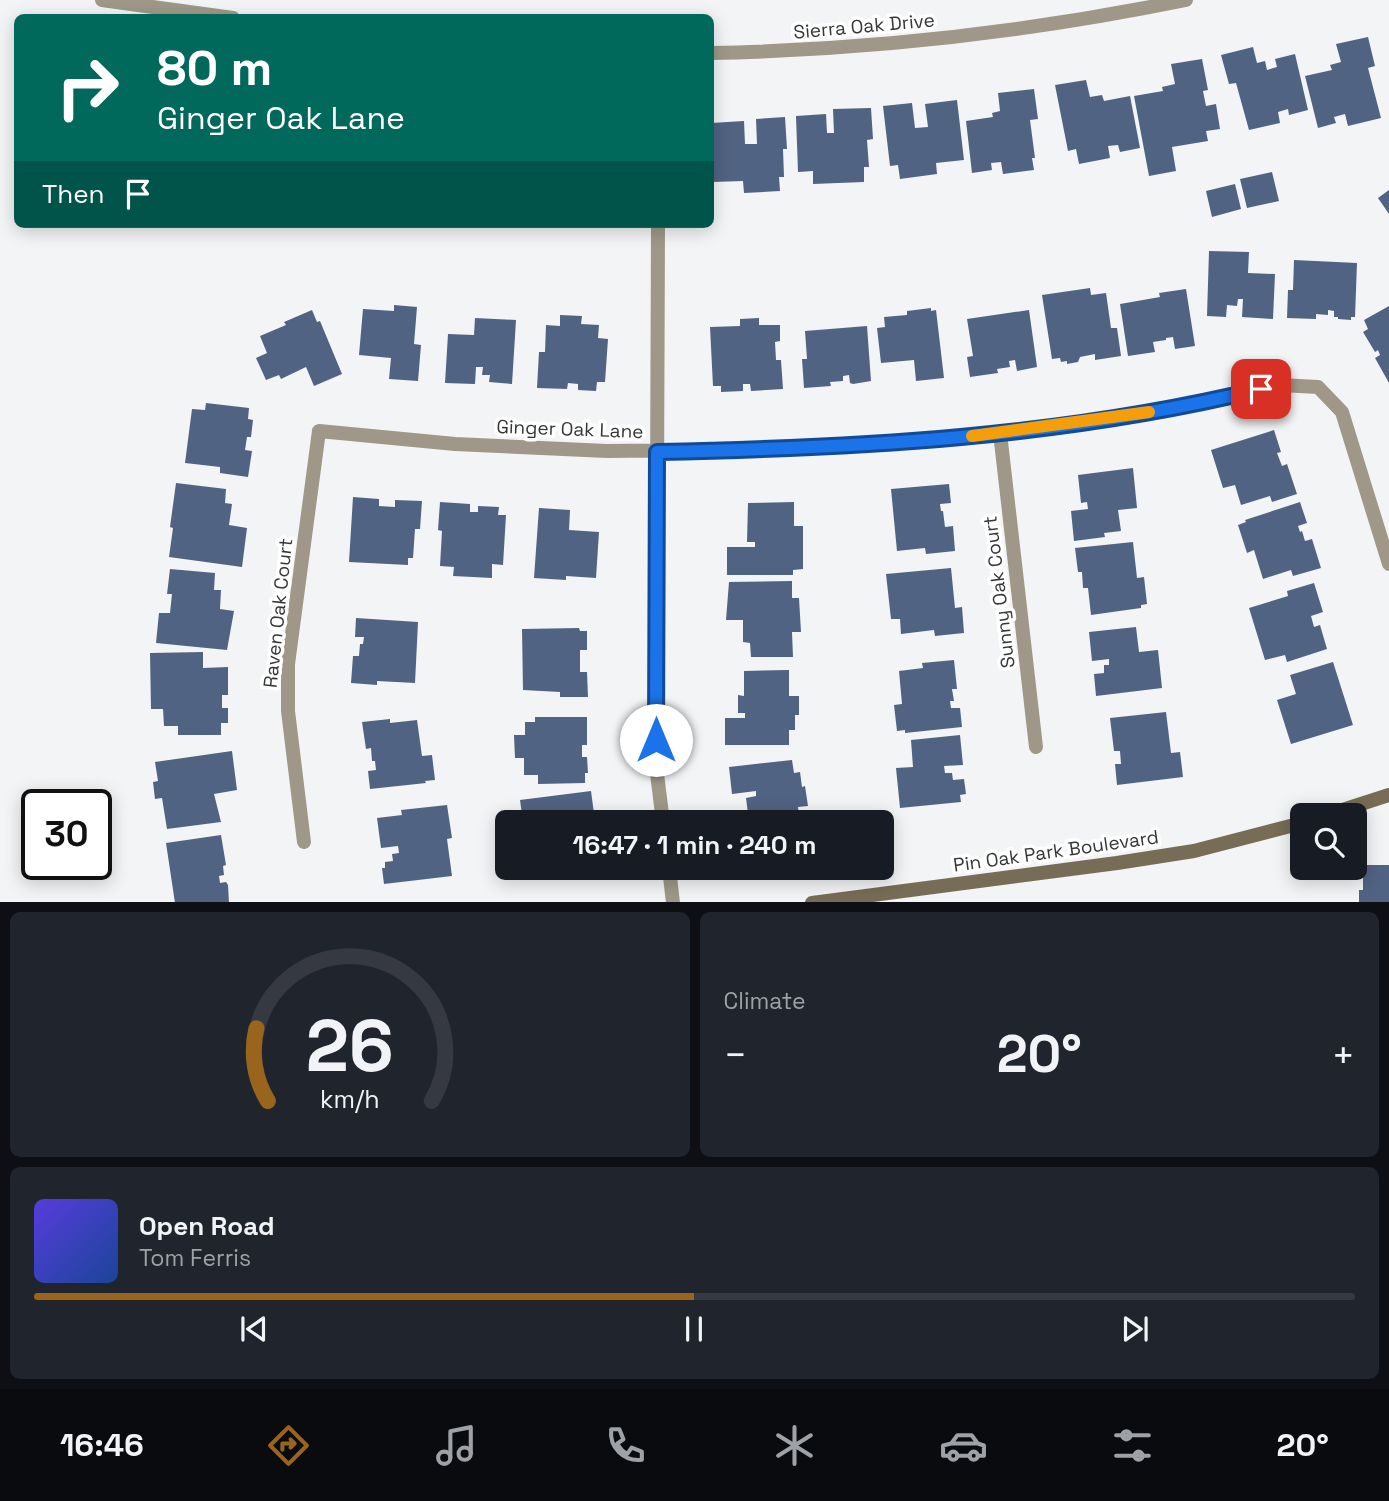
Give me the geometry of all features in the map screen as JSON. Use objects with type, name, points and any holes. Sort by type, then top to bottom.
[{"type":"street","points":[[102,0],[204,14]]},
{"type":"street","name":"Sierra Oak Drive","points":[[714,53],[915,42],[1046,26],[1186,0]]},
{"type":"street","points":[[658,228],[656,766],[662,810]]},
{"type":"street","name":"Ginger Oak Lane","points":[[319,431],[455,444],[657,452],[798,449],[1000,433],[1223,399],[1280,385],[1318,387],[1342,412],[1389,564]]},
{"type":"street","name":"Raven Oak Court","points":[[304,842],[288,711],[288,664],[319,431]]},
{"type":"street","name":"Sunny Oak Court","points":[[1000,433],[1036,747]]},
{"type":"street","points":[[1364,803],[1389,795]]},
{"type":"street","name":"Pin Oak Park Boulevard","points":[[813,902],[885,898],[1194,851],[1290,825]]},
{"type":"street","points":[[670,880],[673,902]]},
{"type":"building","points":[[1368,37],[1375,66],[1368,68],[1381,118],[1348,126],[1345,114],[1334,117],[1336,123],[1318,128],[1305,76],[1332,70],[1330,65],[1341,62],[1336,44]]},
{"type":"building","points":[[1253,47],[1257,63],[1265,61],[1267,70],[1277,67],[1275,59],[1295,54],[1308,110],[1289,115],[1288,109],[1278,112],[1280,123],[1249,130],[1236,83],[1229,84],[1221,55]]},
{"type":"building","points":[[1202,59],[1208,90],[1203,91],[1206,106],[1216,104],[1220,129],[1206,131],[1208,141],[1172,147],[1176,171],[1149,176],[1134,96],[1163,91],[1162,87],[1175,84],[1171,64]]},
{"type":"building","points":[[1086,80],[1090,97],[1102,95],[1104,101],[1130,96],[1140,148],[1120,152],[1118,145],[1108,146],[1110,158],[1079,164],[1076,149],[1068,151],[1055,85]]},
{"type":"building","points":[[1034,89],[1038,119],[1030,120],[1034,170],[1003,174],[1001,162],[991,163],[992,170],[972,173],[966,121],[993,117],[992,113],[1000,111],[998,93]]},
{"type":"building","points":[[957,100],[964,160],[936,163],[937,174],[900,179],[898,165],[890,166],[883,106],[912,103],[915,128],[928,127],[925,104]]},
{"type":"building","points":[[871,108],[873,139],[867,140],[869,167],[864,167],[864,182],[813,184],[813,171],[798,172],[796,116],[826,114],[827,133],[834,133],[833,109]]},
{"type":"building","points":[[785,117],[787,149],[783,149],[784,177],[779,177],[780,191],[744,193],[743,181],[714,182],[714,123],[744,121],[745,144],[757,144],[756,119]]},
{"type":"building","points":[[1272,172],[1279,201],[1247,208],[1240,179]]},
{"type":"building","points":[[1235,184],[1241,209],[1212,217],[1206,191]]},
{"type":"building","points":[[1389,190],[1389,214],[1378,198]]},
{"type":"building","points":[[1209,251],[1249,252],[1248,273],[1275,274],[1273,319],[1242,317],[1243,299],[1238,299],[1237,306],[1227,305],[1226,317],[1207,316]]},
{"type":"building","points":[[1294,260],[1357,263],[1355,317],[1351,317],[1351,320],[1338,319],[1334,317],[1334,311],[1328,310],[1328,315],[1316,314],[1316,319],[1287,318],[1288,290],[1293,290]]},
{"type":"building","points":[[1090,288],[1091,295],[1106,293],[1111,328],[1117,328],[1121,356],[1095,360],[1095,354],[1080,357],[1078,362],[1067,364],[1067,361],[1061,362],[1060,358],[1052,359],[1042,295]]},
{"type":"building","points":[[1186,289],[1195,346],[1175,349],[1173,337],[1166,338],[1153,342],[1155,352],[1128,356],[1120,304]]},
{"type":"building","points":[[394,305],[417,307],[414,344],[421,345],[418,381],[389,379],[391,358],[359,355],[363,309],[394,311]]},
{"type":"building","points":[[1389,306],[1389,383],[1375,358],[1380,355],[1378,350],[1375,352],[1363,332],[1368,329],[1364,320]]},
{"type":"building","points":[[931,308],[931,311],[936,310],[944,378],[916,381],[914,360],[881,363],[877,328],[885,327],[884,317],[907,315],[907,311]]},
{"type":"building","points":[[312,310],[317,322],[320,321],[342,374],[314,386],[306,367],[281,379],[279,375],[266,380],[256,358],[267,353],[260,336]]},
{"type":"building","points":[[1029,310],[1037,367],[1017,371],[1015,360],[1009,361],[1010,367],[997,369],[998,373],[970,377],[967,357],[973,356],[967,319]]},
{"type":"building","points":[[560,315],[582,316],[581,324],[599,325],[598,338],[608,339],[605,382],[597,382],[596,391],[578,390],[578,384],[568,383],[567,389],[537,388],[539,352],[545,352],[546,325],[560,326]]},
{"type":"building","points":[[475,318],[516,320],[512,384],[489,382],[490,375],[482,375],[483,367],[476,367],[475,384],[445,383],[448,334],[474,335]]},
{"type":"building","points":[[759,318],[759,325],[780,325],[780,341],[775,342],[776,360],[781,360],[783,389],[751,391],[750,384],[743,384],[743,391],[721,392],[721,386],[713,386],[710,327],[740,326],[740,319]]},
{"type":"building","points":[[867,326],[871,381],[853,384],[850,383],[849,375],[843,376],[843,381],[830,382],[831,386],[804,388],[802,359],[807,359],[805,331]]},
{"type":"building","points":[[206,403],[249,408],[248,419],[253,420],[251,437],[247,437],[245,450],[252,451],[248,477],[220,473],[220,467],[185,463],[192,409],[205,410]]},
{"type":"building","points":[[1274,430],[1281,452],[1277,453],[1282,466],[1287,464],[1297,494],[1272,502],[1270,496],[1241,505],[1235,485],[1223,488],[1211,450]]},
{"type":"building","points":[[1133,468],[1137,508],[1118,510],[1121,531],[1104,533],[1105,537],[1074,541],[1071,511],[1088,509],[1087,502],[1081,503],[1078,475]]},
{"type":"building","points":[[176,483],[226,489],[225,503],[232,504],[229,525],[247,528],[242,567],[169,557]]},
{"type":"building","points":[[949,484],[951,503],[940,504],[945,527],[953,526],[955,551],[926,554],[925,548],[897,551],[891,489]]},
{"type":"building","points":[[353,497],[379,499],[379,506],[395,507],[395,500],[422,501],[420,529],[415,529],[413,558],[408,558],[408,565],[349,562]]},
{"type":"building","points":[[440,502],[470,504],[470,512],[478,512],[478,506],[499,507],[498,515],[506,515],[503,565],[492,564],[492,578],[453,576],[454,567],[440,566]]},
{"type":"building","points":[[794,502],[794,526],[803,526],[803,569],[793,570],[793,575],[727,575],[727,547],[755,547],[755,542],[747,542],[748,503]]},
{"type":"building","points":[[1300,502],[1307,523],[1298,526],[1305,541],[1312,539],[1321,568],[1293,576],[1291,570],[1263,579],[1254,550],[1247,553],[1238,525],[1246,522],[1245,520]]},
{"type":"building","points":[[539,508],[570,510],[569,530],[599,532],[596,578],[534,578]]},
{"type":"building","points":[[1133,542],[1137,578],[1144,577],[1147,604],[1141,605],[1141,608],[1091,615],[1088,588],[1083,588],[1082,572],[1078,572],[1075,548]]},
{"type":"building","points":[[951,568],[955,608],[962,607],[964,633],[935,636],[934,630],[901,634],[900,619],[891,619],[886,574]]},
{"type":"building","points":[[170,569],[215,573],[214,590],[221,590],[220,609],[234,611],[227,650],[156,643],[159,613],[170,613],[172,594],[167,594]]},
{"type":"building","points":[[792,581],[792,598],[799,598],[801,632],[792,632],[793,657],[751,657],[750,643],[743,642],[743,620],[726,620],[729,582]]},
{"type":"building","points":[[1314,583],[1323,612],[1311,616],[1314,627],[1320,625],[1327,649],[1287,662],[1285,655],[1265,660],[1249,608],[1288,596],[1287,591]]},
{"type":"building","points":[[356,618],[418,622],[415,683],[351,683],[353,656],[359,656],[364,637],[355,637]]},
{"type":"building","points":[[1136,627],[1139,652],[1158,650],[1162,688],[1096,696],[1094,674],[1104,673],[1104,665],[1109,665],[1109,659],[1092,661],[1089,632]]},
{"type":"building","points":[[579,628],[580,631],[587,631],[587,650],[580,650],[580,672],[587,672],[588,697],[560,697],[560,692],[523,690],[522,629]]},
{"type":"building","points":[[203,652],[203,668],[228,667],[228,695],[222,695],[222,708],[228,708],[228,723],[221,723],[221,735],[178,735],[178,726],[164,726],[163,709],[151,709],[150,653]]},
{"type":"building","points":[[954,660],[957,689],[952,689],[954,701],[950,701],[951,708],[960,708],[962,727],[905,733],[905,730],[897,731],[894,705],[902,704],[899,671],[923,668],[922,663]]},
{"type":"building","points":[[1333,662],[1353,725],[1291,744],[1277,700],[1296,694],[1290,675]]},
{"type":"building","points":[[789,670],[789,696],[799,696],[799,715],[795,715],[795,730],[789,730],[789,745],[725,745],[725,718],[745,718],[745,713],[738,713],[738,695],[744,696],[744,671]]},
{"type":"building","points":[[1166,712],[1171,753],[1180,752],[1183,777],[1117,785],[1115,764],[1121,764],[1120,751],[1114,751],[1110,718]]},
{"type":"building","points":[[535,717],[587,717],[587,745],[582,745],[582,757],[587,757],[588,773],[585,773],[585,783],[538,784],[538,775],[524,775],[524,758],[515,758],[514,735],[525,735],[525,722],[535,722]]},
{"type":"building","points":[[390,719],[390,723],[417,720],[422,756],[432,755],[435,780],[370,789],[368,771],[376,770],[375,761],[372,761],[371,748],[366,749],[362,722]]},
{"type":"building","points":[[960,735],[963,765],[944,766],[945,773],[952,773],[953,780],[964,779],[966,794],[960,795],[961,802],[900,808],[896,768],[913,767],[911,740]]},
{"type":"building","points":[[232,751],[237,790],[214,794],[221,822],[167,829],[162,798],[155,799],[153,782],[158,781],[155,762]]},
{"type":"building","points":[[792,760],[794,773],[800,772],[802,787],[805,786],[808,806],[798,807],[798,810],[748,810],[746,798],[756,796],[756,791],[732,794],[729,767]]},
{"type":"building","points":[[591,791],[594,810],[521,810],[520,800]]},
{"type":"building","points":[[447,805],[452,838],[447,839],[452,876],[384,884],[382,868],[385,868],[385,862],[393,861],[392,854],[399,853],[398,846],[381,848],[377,818],[402,815],[401,810]]},
{"type":"building","points":[[221,835],[226,865],[223,866],[224,875],[219,876],[220,883],[226,882],[228,885],[229,902],[175,902],[166,843]]},
{"type":"building","points":[[1367,865],[1389,865],[1389,902],[1359,902],[1359,890],[1363,890],[1363,880],[1367,880]]},
{"type":"slow traffic","points":[[972,436],[1149,412]]},
{"type":"route","points":[[656,740],[657,452],[798,449],[975,436],[1123,416],[1223,399],[1261,389]]}]
